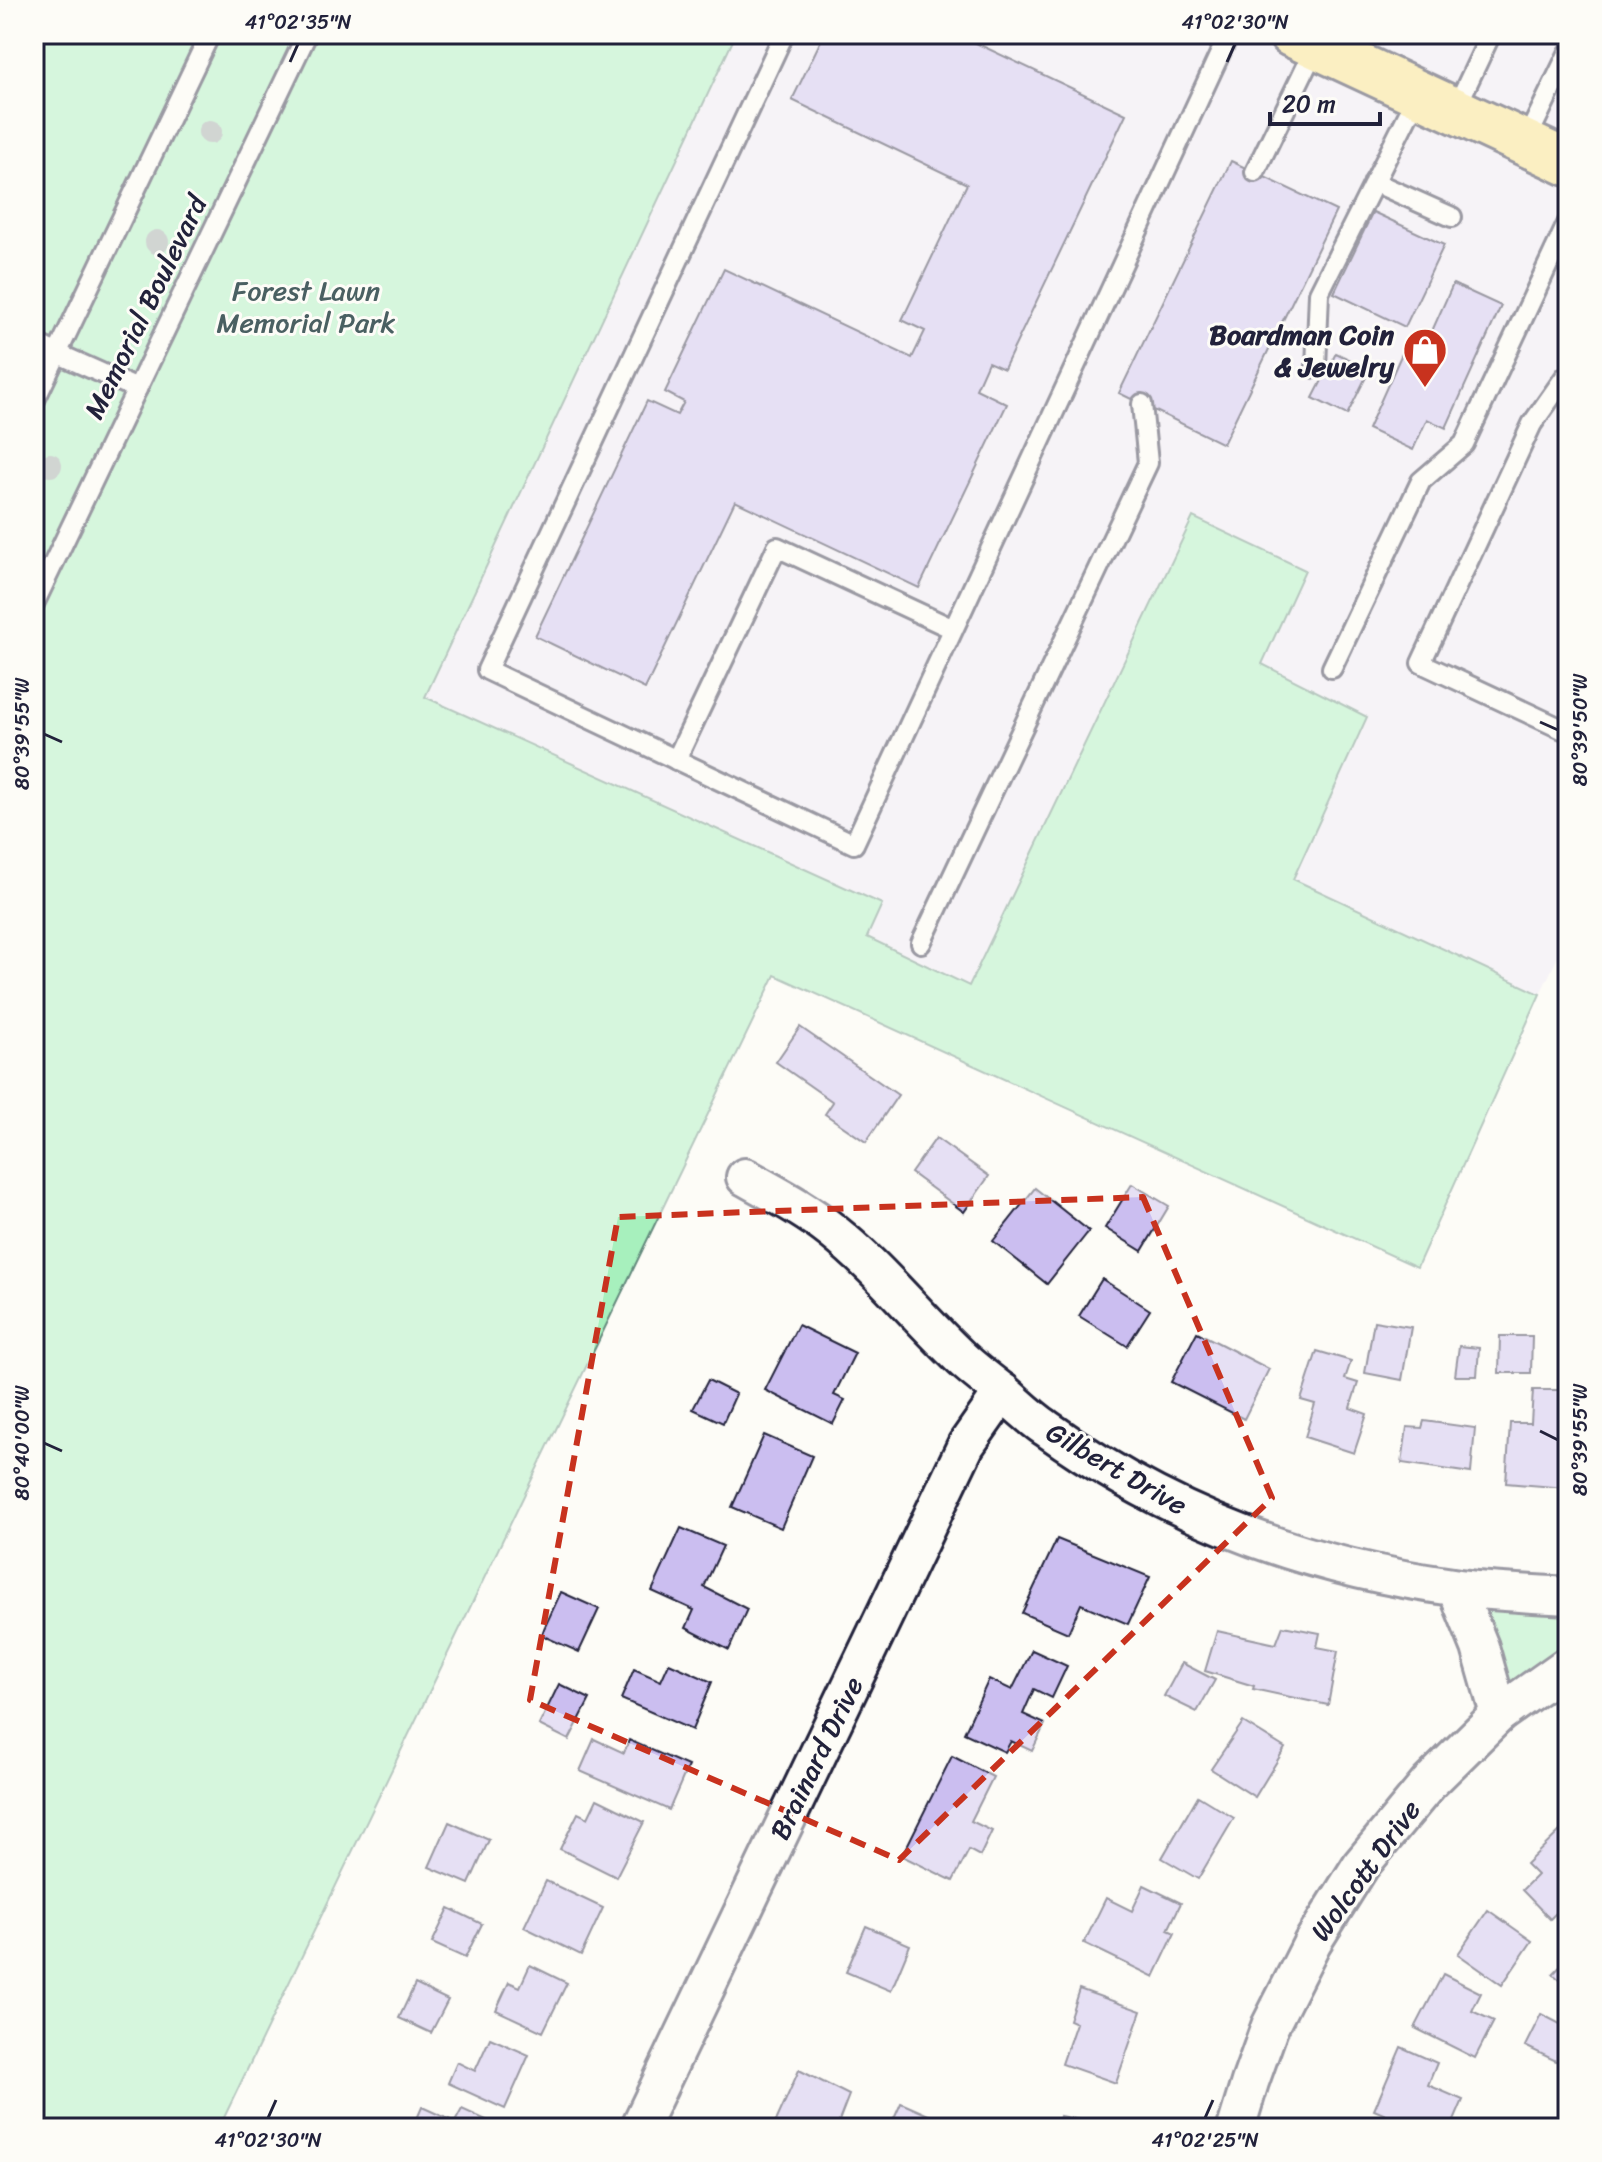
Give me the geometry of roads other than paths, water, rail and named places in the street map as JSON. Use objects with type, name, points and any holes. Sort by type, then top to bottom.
[{"type":"main road","points":[[1303,40],[1568,163]]},
{"type":"street","name":"Gilbert Drive","points":[[745,1177],[802,1209],[833,1232],[872,1266],[962,1359],[1043,1426],[1143,1490],[1208,1521],[1269,1545],[1326,1562],[1456,1588],[1568,1596]]},
{"type":"street","name":"Brainard Drive","points":[[639,2128],[966,1445],[1003,1392]]},
{"type":"street","points":[[1456,1588],[1480,1647],[1499,1714]]},
{"type":"street","name":"Wolcott Drive","points":[[1236,2128],[1270,2026],[1312,1943],[1361,1865],[1429,1783],[1499,1714],[1568,1665]]},
{"type":"lane","name":"Memorial Boulevard","points":[[34,402],[210,34]]},
{"type":"lane","name":"Memorial Boulevard","points":[[34,604],[307,34]]},
{"type":"lane","points":[[784,34],[487,670],[854,844],[1229,34]]},
{"type":"lane","points":[[1316,368],[1319,293],[1374,182],[1488,40],[1483,34]]},
{"type":"lane","points":[[1255,172],[1303,40]]},
{"type":"lane","points":[[1525,143],[1568,54]]},
{"type":"lane","points":[[1374,182],[1452,217]]},
{"type":"lane","points":[[1332,668],[1421,481],[1464,444],[1568,222]]},
{"type":"lane","points":[[34,343],[137,389]]},
{"type":"lane","points":[[1568,377],[1532,424],[1421,663],[1562,729],[1568,726]]},
{"type":"lane","points":[[921,943],[1148,463],[1142,404]]},
{"type":"lane","points":[[676,760],[777,547],[953,629]]},
{"type":"place","name":"Boardman Coin & Jewelry","points":[[1425,389]]},
{"type":"park label","name":"Forest Lawn Memorial Park","points":[[306,306]]}]
